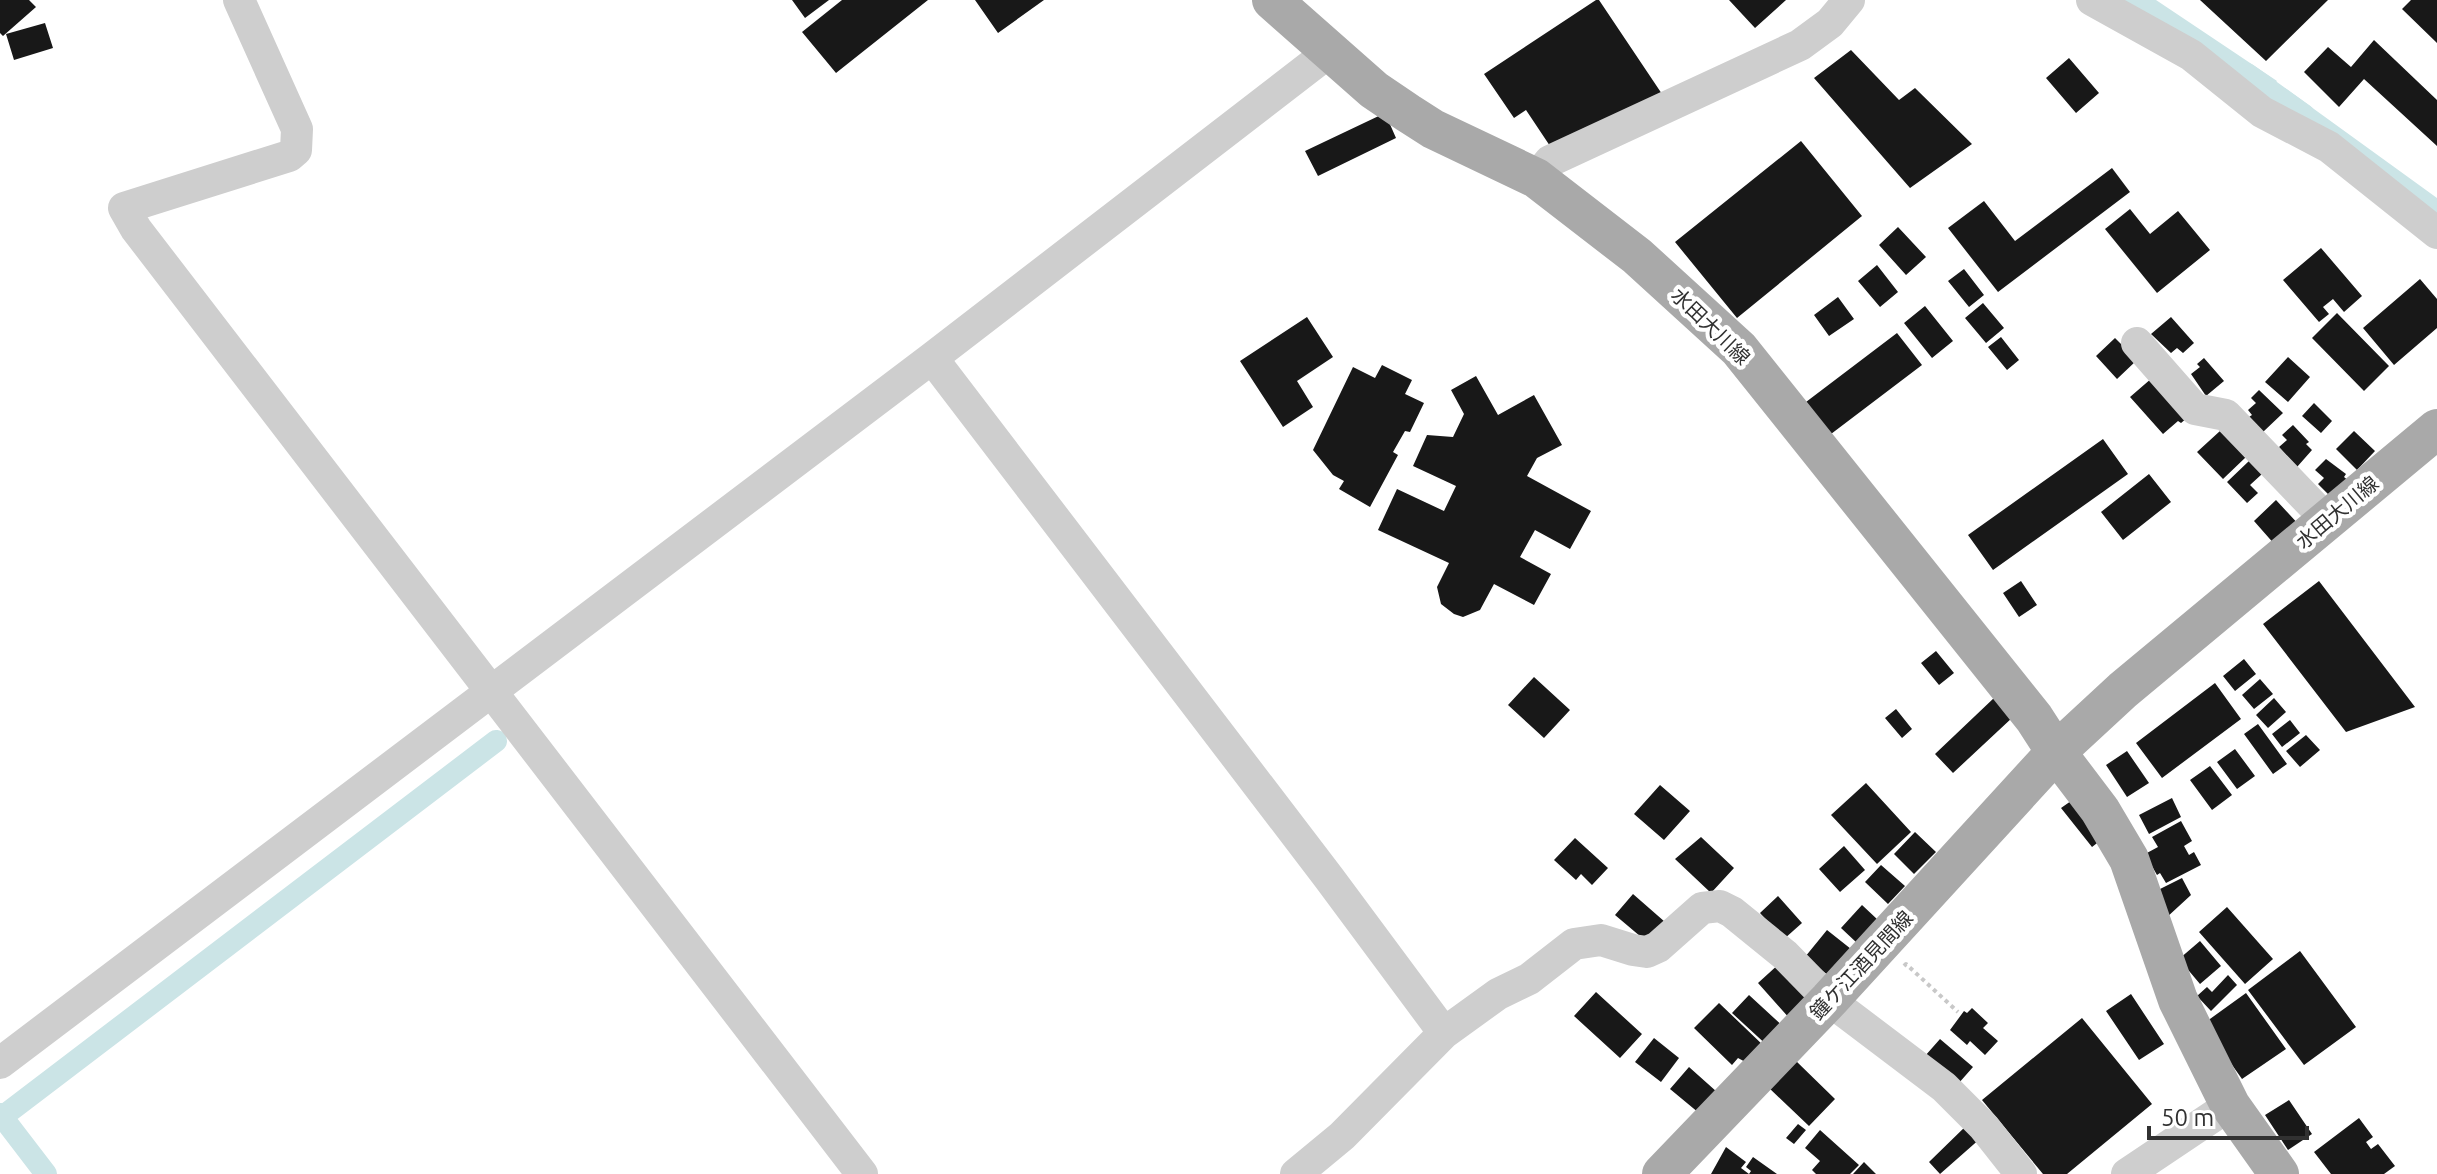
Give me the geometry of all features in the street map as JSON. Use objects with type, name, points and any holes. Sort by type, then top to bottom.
[{"type":"main road","name":"水田大川線","points":[[1272,0],[1374,90],[1433,129],[1536,178],[1637,256],[1739,349],[2034,718],[2100,810],[2129,859],[2178,1000],[2230,1105],[2279,1174]]},
{"type":"main road","name":"水田大川線","points":[[2056,752],[2123,690],[2437,429]]},
{"type":"main road","name":"鐘ケ江酒見間線","points":[[1662,1174],[1829,1000],[2056,752]]},
{"type":"street","points":[[239,0],[297,129],[296,150],[289,156],[124,208],[136,229],[862,1174]]},
{"type":"street","points":[[1536,178],[1550,161],[1800,45],[1830,23],[1849,0]]},
{"type":"street","points":[[2092,0],[2191,55],[2262,112],[2329,147],[2437,233]]},
{"type":"street","points":[[0,1065],[932,358],[1329,52]]},
{"type":"street","points":[[2137,343],[2195,409],[2226,415],[2327,520]]},
{"type":"street","points":[[932,358],[1444,1033]]},
{"type":"street","points":[[1296,1174],[1380,1100],[1444,1033],[1498,994],[1529,979],[1574,944],[1601,940],[1647,952],[1658,947],[1702,908],[1720,906],[1732,912],[1785,955],[1829,1000],[1944,1087],[1984,1127],[2021,1174]]},
{"type":"street","points":[[2145,1169],[2230,1105]]},
{"type":"path","points":[[1895,975],[1906,964],[1958,1012]]},
{"type":"water","points":[[2116,0],[2156,0],[2277,81],[2264,97]]},
{"type":"water","points":[[2285,88],[2437,198],[2437,216],[2274,106]]},
{"type":"building","points":[[0,0],[29,0],[36,7],[3,36],[0,33]]},
{"type":"building","points":[[792,0],[829,0],[805,18]]},
{"type":"building","points":[[842,0],[928,0],[836,73],[802,32]]},
{"type":"building","points":[[975,0],[1044,0],[998,33]]},
{"type":"building","points":[[1599,0],[1662,94],[1550,146],[1526,110],[1514,118],[1484,74]]},
{"type":"building","points":[[1729,0],[1786,0],[1755,28]]},
{"type":"building","points":[[2200,0],[2328,0],[2266,61]]},
{"type":"building","points":[[2411,0],[2437,0],[2437,43],[2402,9]]},
{"type":"building","points":[[45,23],[53,48],[14,60],[6,34]]},
{"type":"building","points":[[2374,40],[2437,100],[2437,146],[2364,79],[2339,107],[2304,72],[2328,47],[2351,67]]},
{"type":"building","points":[[1851,50],[1899,100],[1915,88],[1972,144],[1910,188],[1814,78]]},
{"type":"building","points":[[2069,58],[2099,93],[2076,113],[2046,78]]},
{"type":"building","points":[[1385,113],[1396,138],[1318,176],[1305,151]]},
{"type":"building","points":[[1801,141],[1862,216],[1737,318],[1675,242]]},
{"type":"building","points":[[2112,168],[2130,192],[1998,292],[1948,228],[1984,201],[2015,241]]},
{"type":"building","points":[[2130,209],[2150,234],[2178,211],[2210,250],[2157,293],[2105,229]]},
{"type":"building","points":[[1898,227],[1926,257],[1906,275],[1879,245]]},
{"type":"building","points":[[2321,248],[2362,296],[2344,312],[2333,299],[2323,307],[2329,314],[2319,322],[2283,280]]},
{"type":"building","points":[[1877,265],[1898,292],[1880,307],[1858,281]]},
{"type":"building","points":[[1964,269],[1984,295],[1969,307],[1948,281]]},
{"type":"building","points":[[2420,279],[2437,299],[2437,328],[2394,365],[2363,328]]},
{"type":"building","points":[[1838,297],[1854,319],[1829,336],[1814,315]]},
{"type":"building","points":[[1983,303],[2004,328],[1986,343],[1965,318]]},
{"type":"building","points":[[1925,306],[1953,341],[1932,358],[1904,323]]},
{"type":"building","points":[[2337,313],[2389,366],[2364,391],[2312,338]]},
{"type":"building","points":[[1307,317],[1333,357],[1297,381],[1313,407],[1283,427],[1240,361]]},
{"type":"building","points":[[2171,317],[2194,343],[2183,353],[2177,348],[2171,353],[2151,334]]},
{"type":"building","points":[[1897,333],[1922,365],[1831,434],[1806,402]]},
{"type":"building","points":[[2001,337],[2019,360],[2007,370],[1988,347]]},
{"type":"building","points":[[2115,338],[2137,360],[2117,379],[2096,356]]},
{"type":"building","points":[[2288,357],[2310,377],[2288,402],[2265,382]]},
{"type":"building","points":[[2204,358],[2224,381],[2206,396],[2191,374],[2200,367],[2197,364]]},
{"type":"building","points":[[1382,365],[1412,380],[1405,394],[1424,403],[1410,432],[1405,431],[1393,452],[1398,455],[1370,507],[1339,489],[1344,481],[1333,475],[1313,450],[1353,367],[1375,378]]},
{"type":"building","points":[[1476,376],[1498,415],[1534,395],[1562,445],[1537,458],[1527,476],[1591,511],[1570,549],[1535,530],[1520,557],[1551,574],[1534,605],[1494,584],[1480,610],[1463,617],[1441,604],[1437,587],[1449,563],[1378,530],[1397,489],[1444,511],[1456,486],[1413,466],[1427,435],[1453,437],[1464,414],[1451,390]]},
{"type":"building","points":[[2152,378],[2187,418],[2181,423],[2178,421],[2163,434],[2130,397]]},
{"type":"building","points":[[2259,390],[2283,413],[2263,432],[2249,417],[2252,415],[2248,410],[2256,403],[2251,398]]},
{"type":"building","points":[[2314,403],[2332,421],[2321,433],[2302,416]]},
{"type":"building","points":[[2293,425],[2309,442],[2306,444],[2312,450],[2297,467],[2279,447],[2287,440],[2282,435]]},
{"type":"building","points":[[2220,431],[2246,457],[2223,479],[2197,452]]},
{"type":"building","points":[[2354,431],[2375,451],[2357,470],[2336,449]]},
{"type":"building","points":[[2103,439],[2128,474],[1993,570],[1968,535]]},
{"type":"building","points":[[2326,459],[2346,474],[2344,477],[2350,482],[2333,499],[2318,484],[2324,478],[2315,470]]},
{"type":"building","points":[[2249,461],[2262,474],[2250,485],[2258,493],[2247,503],[2227,482]]},
{"type":"building","points":[[2149,474],[2171,502],[2123,540],[2101,512]]},
{"type":"building","points":[[2276,500],[2301,527],[2276,546],[2254,521]]},
{"type":"building","points":[[2021,581],[2037,605],[2019,617],[2003,593]]},
{"type":"building","points":[[2319,581],[2415,707],[2346,732],[2263,624]]},
{"type":"building","points":[[1936,651],[1954,673],[1939,685],[1921,663]]},
{"type":"building","points":[[2244,659],[2256,674],[2235,691],[2223,676]]},
{"type":"building","points":[[1534,677],[1570,710],[1544,738],[1508,705]]},
{"type":"building","points":[[2260,679],[2273,694],[2254,709],[2242,695]]},
{"type":"building","points":[[2215,683],[2241,719],[2162,778],[2136,743]]},
{"type":"building","points":[[1995,697],[2013,717],[1953,773],[1935,754]]},
{"type":"building","points":[[2274,698],[2286,712],[2268,728],[2256,715]]},
{"type":"building","points":[[1896,709],[1912,729],[1902,738],[1885,718]]},
{"type":"building","points":[[2290,720],[2300,733],[2282,747],[2272,734]]},
{"type":"building","points":[[2258,724],[2287,764],[2273,774],[2244,734]]},
{"type":"building","points":[[2306,735],[2320,750],[2300,767],[2286,751]]},
{"type":"building","points":[[2235,749],[2255,776],[2237,789],[2217,762]]},
{"type":"building","points":[[2127,751],[2149,783],[2127,797],[2106,765]]},
{"type":"building","points":[[2210,766],[2232,795],[2212,810],[2190,780]]},
{"type":"building","points":[[1866,783],[1911,832],[1877,864],[1831,815]]},
{"type":"building","points":[[1660,785],[1690,811],[1664,840],[1634,814]]},
{"type":"building","points":[[2172,798],[2181,817],[2149,834],[2139,815]]},
{"type":"building","points":[[2071,801],[2101,840],[2092,847],[2061,808]]},
{"type":"building","points":[[2181,821],[2192,841],[2184,846],[2189,855],[2194,852],[2201,865],[2166,883],[2160,873],[2157,875],[2145,854],[2158,847],[2152,837]]},
{"type":"building","points":[[1915,832],[1936,852],[1914,874],[1894,854]]},
{"type":"building","points":[[1701,837],[1734,868],[1711,893],[1675,859]]},
{"type":"building","points":[[1575,838],[1608,868],[1592,885],[1581,874],[1576,880],[1554,860]]},
{"type":"building","points":[[1844,846],[1865,870],[1840,892],[1819,869]]},
{"type":"building","points":[[1881,865],[1905,886],[1888,904],[1865,882]]},
{"type":"building","points":[[2182,878],[2191,895],[2166,918],[2154,892]]},
{"type":"building","points":[[1633,894],[1665,922],[1647,942],[1615,915]]},
{"type":"building","points":[[1778,896],[1802,923],[1784,939],[1760,913]]},
{"type":"building","points":[[1862,905],[1878,920],[1857,943],[1841,928]]},
{"type":"building","points":[[2227,907],[2273,959],[2245,984],[2199,932]]},
{"type":"building","points":[[1827,930],[1851,949],[1829,976],[1805,957]]},
{"type":"building","points":[[2200,941],[2221,966],[2200,984],[2179,959]]},
{"type":"building","points":[[2300,951],[2356,1027],[2304,1065],[2248,990]]},
{"type":"building","points":[[1780,963],[1813,999],[1791,1020],[1758,983]]},
{"type":"building","points":[[2228,975],[2237,985],[2211,1011],[2197,996],[2207,987],[2212,992]]},
{"type":"building","points":[[1596,992],[1642,1034],[1620,1058],[1574,1016]]},
{"type":"building","points":[[2246,993],[2286,1049],[2242,1079],[2203,1024]]},
{"type":"building","points":[[2131,994],[2164,1044],[2139,1060],[2106,1011]]},
{"type":"building","points":[[1749,995],[1787,1030],[1770,1048],[1732,1013]]},
{"type":"building","points":[[1719,1003],[1765,1047],[1749,1064],[1738,1058],[1732,1065],[1694,1028]]},
{"type":"building","points":[[1972,1008],[1988,1023],[1983,1028],[1998,1041],[1985,1055],[1970,1041],[1967,1045],[1950,1030],[1964,1011],[1967,1013]]},
{"type":"building","points":[[2082,1018],[2152,1104],[2067,1174],[2043,1174],[1982,1100]]},
{"type":"building","points":[[1654,1038],[1679,1058],[1661,1082],[1635,1062]]},
{"type":"building","points":[[1940,1039],[1973,1067],[1958,1084],[1925,1056]]},
{"type":"building","points":[[1795,1060],[1835,1099],[1809,1126],[1768,1087]]},
{"type":"building","points":[[1689,1067],[1717,1092],[1699,1113],[1670,1089]]},
{"type":"building","points":[[2289,1100],[2312,1134],[2288,1150],[2265,1115]]},
{"type":"building","points":[[2359,1118],[2373,1137],[2366,1142],[2371,1149],[2378,1144],[2395,1166],[2384,1174],[2331,1174],[2314,1152]]},
{"type":"building","points":[[1969,1123],[1982,1137],[1940,1174],[1929,1162]]},
{"type":"building","points":[[1798,1124],[1806,1130],[1794,1144],[1786,1138]]},
{"type":"building","points":[[1820,1130],[1859,1165],[1850,1174],[1816,1174],[1812,1170],[1820,1161],[1805,1148]]},
{"type":"building","points":[[1726,1147],[1746,1162],[1741,1168],[1749,1174],[1711,1174]]},
{"type":"building","points":[[1753,1157],[1777,1174],[1749,1174],[1751,1171],[1746,1167]]},
{"type":"building","points":[[1864,1162],[1876,1174],[1853,1174]]},
{"type":"waterway","points":[[2247,74],[2304,115]]},
{"type":"waterway","points":[[2,1117],[496,741]]},
{"type":"waterway","points":[[0,1114],[46,1174]]}]
